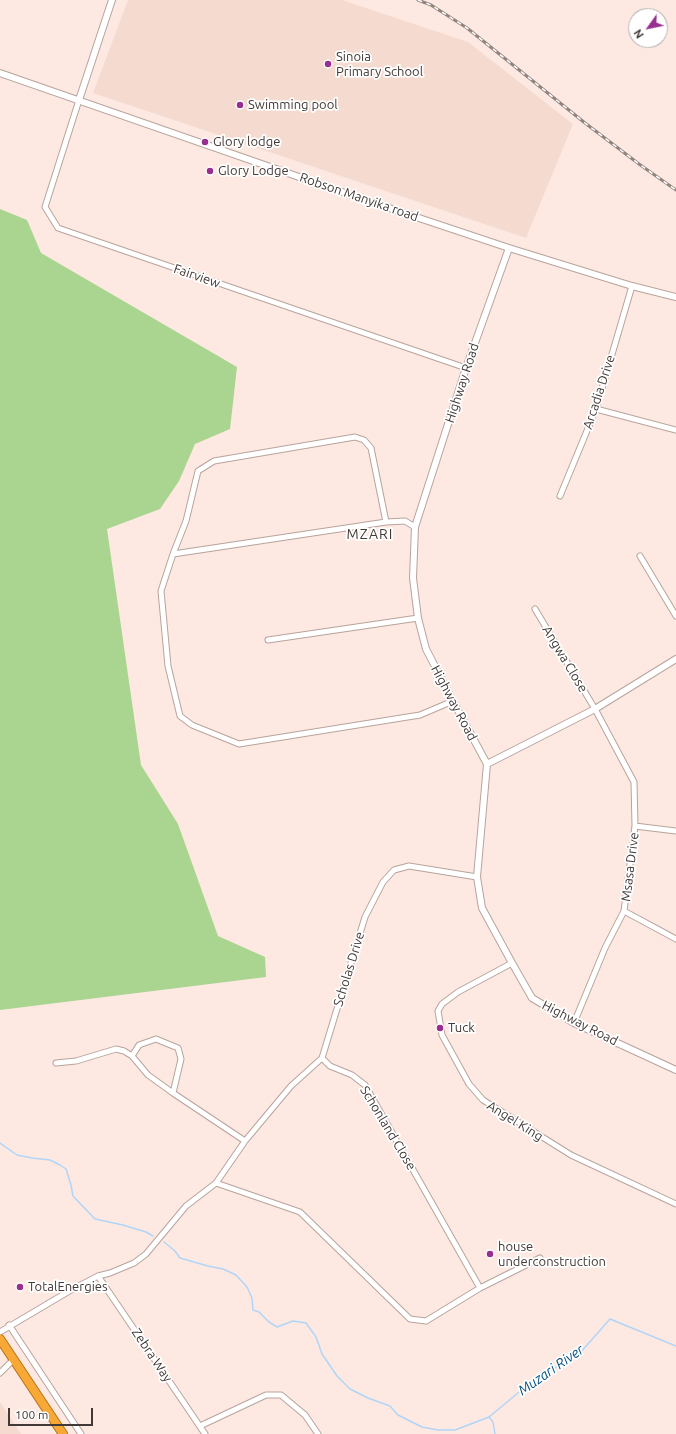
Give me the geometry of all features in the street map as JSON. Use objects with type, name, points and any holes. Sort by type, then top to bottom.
[{"type":"highway","points":[[0,1340],[63,1434]]},
{"type":"street","points":[[79,100],[112,0]]},
{"type":"street","name":"Robson Manyika road","points":[[0,73],[371,202],[509,248],[632,286],[676,297]]},
{"type":"street","name":"Fairview","points":[[79,100],[44,207],[58,228],[466,368]]},
{"type":"street","name":"Highway Road","points":[[509,248],[466,368],[415,527],[413,578],[418,618],[426,650],[487,764],[476,877],[482,908],[512,963],[532,998],[574,1023],[676,1070]]},
{"type":"street","name":"Arcadia Drive","points":[[560,496],[596,409],[632,286]]},
{"type":"street","points":[[596,409],[676,430]]},
{"type":"street","points":[[386,522],[371,448],[364,440],[355,437],[214,461],[198,471],[186,521],[161,591],[168,666],[180,716],[192,725],[238,744],[420,715],[453,701]]},
{"type":"street","points":[[173,554],[386,522],[405,521],[415,527]]},
{"type":"street","points":[[640,556],[676,616]]},
{"type":"street","name":"Angwa Close","points":[[535,609],[594,710]]},
{"type":"street","points":[[268,640],[418,618]]},
{"type":"street","points":[[487,764],[594,710],[676,659]]},
{"type":"street","name":"Msasa Drive","points":[[574,1023],[605,948],[624,911],[634,826],[634,782],[594,710]]},
{"type":"street","points":[[634,826],[676,831]]},
{"type":"street","name":"Scholas Drive","points":[[322,1058],[365,917],[383,882],[394,870],[409,866],[476,877]]},
{"type":"street","points":[[624,911],[676,938]]},
{"type":"street","name":"Angel King","points":[[512,963],[458,992],[442,1004],[438,1011],[442,1035],[469,1084],[483,1100],[571,1155],[676,1204]]},
{"type":"street","points":[[132,1056],[139,1045],[156,1040],[178,1048],[181,1058],[173,1093]]},
{"type":"street","points":[[56,1063],[76,1061],[116,1048],[124,1050],[132,1056],[148,1075],[245,1141]]},
{"type":"street","points":[[0,1332],[71,1290],[98,1276],[110,1273],[134,1263],[146,1254],[186,1206],[216,1183],[245,1141],[291,1086],[322,1058]]},
{"type":"street","name":"Schonland Close","points":[[322,1058],[330,1066],[352,1075],[365,1085],[480,1288]]},
{"type":"street","points":[[216,1183],[300,1212],[410,1319],[426,1321],[480,1288],[540,1258]]},
{"type":"street","name":"Zebra Way","points":[[98,1276],[205,1434]]},
{"type":"street","points":[[9,1326],[82,1434]]},
{"type":"street","points":[[0,1373],[13,1360]]},
{"type":"street","points":[[200,1426],[266,1396],[281,1395],[305,1415],[318,1434]]},
{"type":"shaded area","points":[[128,0],[342,0],[468,42],[573,124],[526,238],[93,93]]},
{"type":"shaded area","points":[[0,1402],[21,1434],[0,1434]]},
{"type":"green space","points":[[0,209],[27,220],[41,253],[237,367],[230,429],[195,444],[179,481],[160,509],[107,529],[141,765],[178,824],[218,936],[265,957],[266,977],[0,1010]]},
{"type":"waterway","points":[[0,1143],[17,1155],[50,1160],[66,1169],[73,1196],[95,1219],[123,1225],[146,1232],[153,1236]]},
{"type":"waterway","name":"Muzari River","points":[[164,1242],[175,1251],[180,1258],[223,1269],[236,1275],[247,1287],[252,1298],[253,1310],[259,1312],[269,1322],[277,1327],[293,1321],[306,1323],[316,1337],[322,1354],[337,1376],[350,1389],[368,1398],[390,1406],[398,1415],[422,1427],[438,1430],[455,1430],[489,1417],[530,1383],[580,1353],[610,1319],[676,1346]]},
{"type":"waterway","points":[[489,1417],[493,1422],[495,1434]]},
{"type":"railway","points":[[418,0],[431,5],[467,28],[585,123],[676,190]]},
{"type":"place","name":"Sinoia Primary School","points":[[328,64]]},
{"type":"place","name":"Swimming pool","points":[[240,105]]},
{"type":"place","name":"Glory lodge","points":[[205,142]]},
{"type":"place","name":"Glory Lodge","points":[[210,171]]},
{"type":"place","name":"Tuck","points":[[440,1028]]},
{"type":"place","name":"house underconstruction","points":[[490,1254]]},
{"type":"place","name":"TotalEnergies","points":[[20,1287]]},
{"type":"district","name":"MZARI","points":[[370,534]]}]
